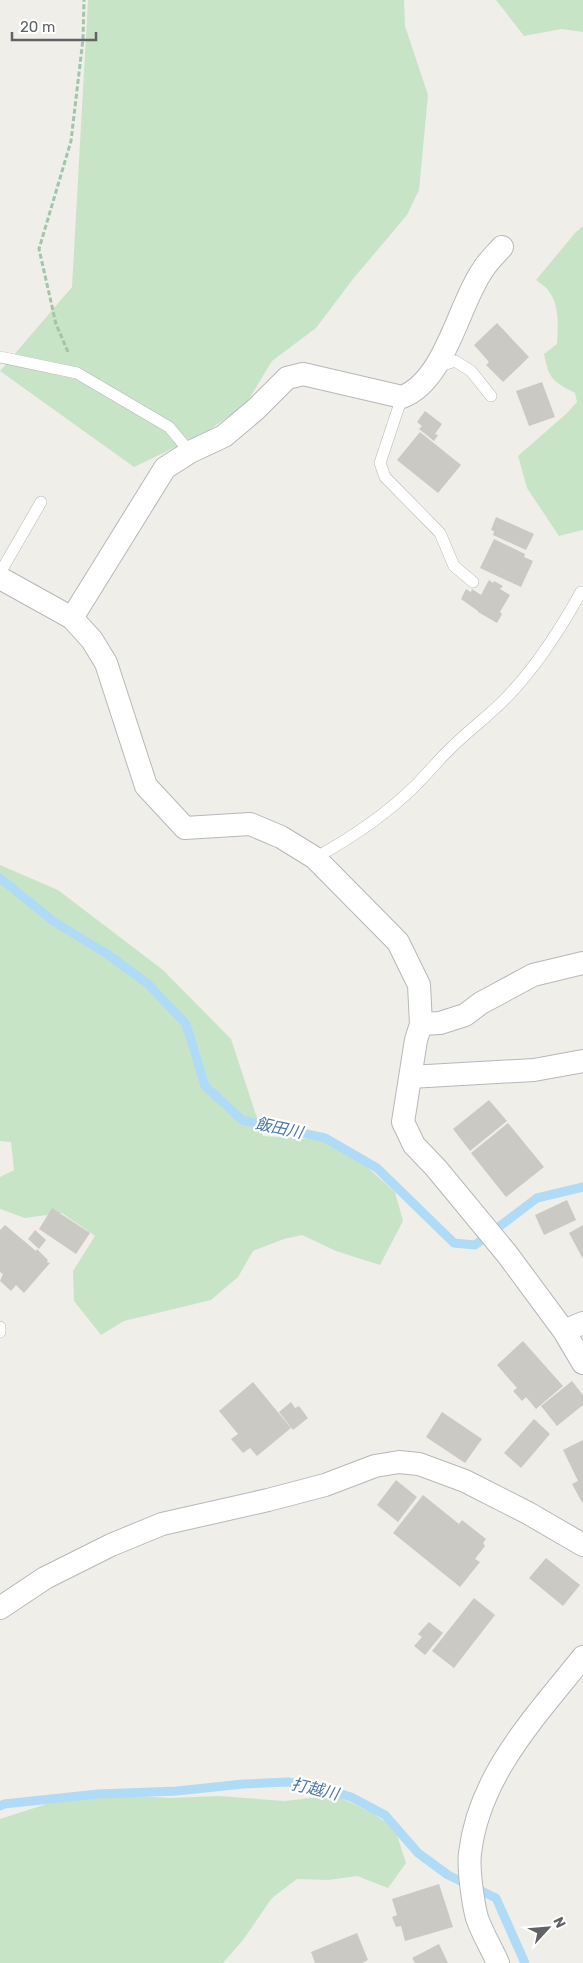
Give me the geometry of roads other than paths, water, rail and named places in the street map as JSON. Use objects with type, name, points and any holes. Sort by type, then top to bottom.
[{"type":"street","points":[[72,618],[165,468],[190,452],[224,436],[256,410],[287,378],[304,374],[402,397],[412,393],[436,368],[482,271],[502,247]]},
{"type":"street","points":[[0,578],[72,618],[92,640],[106,663],[146,786],[185,828],[250,824],[280,837],[315,858],[398,942],[419,986],[421,1024],[403,1122],[414,1146],[436,1168],[507,1254],[573,1327],[583,1364]]},
{"type":"street","points":[[421,1024],[440,1023],[465,1015],[481,1003],[533,975],[564,966],[583,964]]},
{"type":"street","points":[[410,1077],[534,1070],[583,1061]]},
{"type":"street","points":[[0,1608],[46,1578],[111,1546],[162,1524],[268,1500],[325,1485],[375,1466],[399,1462],[419,1464],[465,1481],[528,1513],[583,1545]]},
{"type":"street","points":[[498,1963],[478,1919],[469,1855],[475,1826],[502,1761],[583,1657]]},
{"type":"lane","points":[[0,356],[77,373],[169,427],[190,452]]},
{"type":"lane","points":[[436,368],[455,361],[471,371],[491,396]]},
{"type":"lane","points":[[402,397],[380,463],[385,477],[440,533],[446,551],[454,566],[473,582]]},
{"type":"lane","points":[[0,573],[41,502]]},
{"type":"lane","points":[[315,858],[343,843],[415,786],[452,746],[506,698],[542,657],[581,592]]},
{"type":"lane","points":[[0,1327],[0,1332]]},
{"type":"waterway","name":"飯田川","points":[[0,878],[53,921],[107,954],[148,984],[186,1024],[205,1086],[242,1120],[325,1138],[377,1168],[454,1243],[475,1245],[537,1198],[583,1187]]},
{"type":"waterway","name":"打越川","points":[[0,1806],[98,1794],[177,1791],[243,1784],[288,1782],[319,1787],[351,1797],[385,1815],[418,1853],[448,1875],[496,1898],[525,1963]]}]
